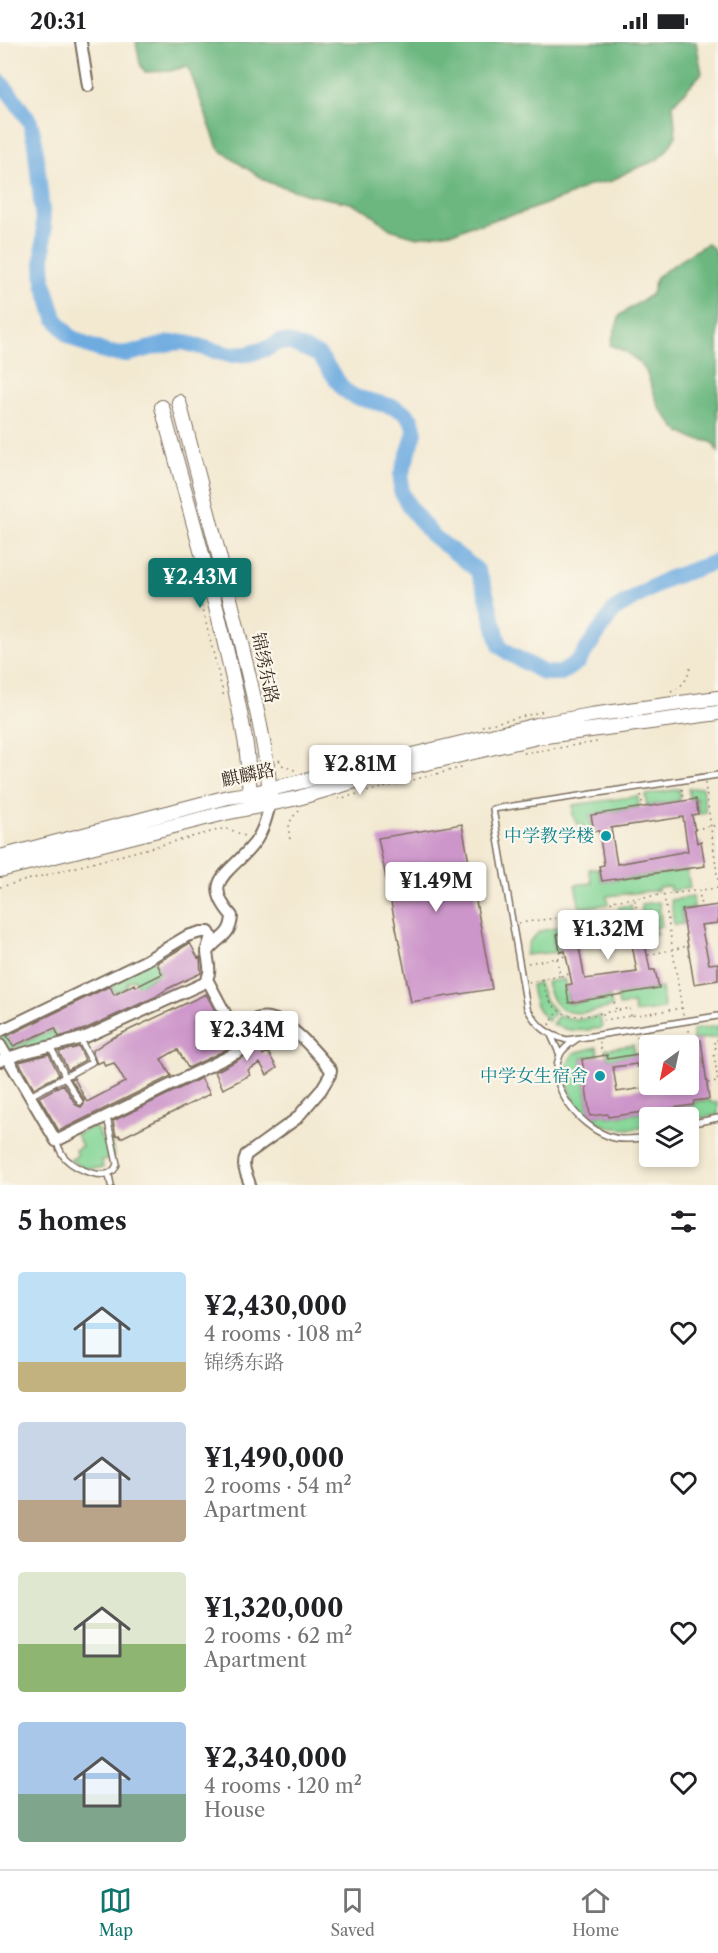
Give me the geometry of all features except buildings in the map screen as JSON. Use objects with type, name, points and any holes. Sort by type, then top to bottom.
[{"type":"main road","name":"锦绣东路","points":[[179,402],[235,616],[267,768],[270,804]]},
{"type":"main road","name":"锦绣东路","points":[[162,407],[230,669],[245,739],[251,801]]},
{"type":"main road","name":"麒麟路","points":[[0,870],[251,801],[269,789],[537,725],[591,715],[718,698]]},
{"type":"main road","name":"麒麟路","points":[[0,857],[228,797],[270,804],[379,774],[538,737],[718,713]]},
{"type":"street","points":[[81,42],[88,86]]},
{"type":"street","points":[[207,952],[227,934],[231,925],[232,916],[218,899],[217,890],[221,880],[260,835],[270,804]]},
{"type":"street","points":[[0,1031],[145,961],[187,936],[209,932],[211,936],[207,952],[210,966],[207,979],[243,1047],[242,1050],[56,1141],[30,1096],[4,1060],[0,1045]]},
{"type":"street","points":[[4,1060],[80,1039],[179,995],[207,979]]},
{"type":"street","points":[[235,1030],[257,1018],[274,1020],[302,1038],[331,1070],[321,1090],[296,1119],[246,1155],[243,1169],[250,1185]]},
{"type":"lane","points":[[718,775],[493,809],[527,1008],[538,1026],[551,1035],[567,1040],[718,1016]]},
{"type":"lane","points":[[551,1035],[560,1055],[558,1069],[561,1089],[568,1106],[581,1121],[610,1137],[639,1138]]},
{"type":"lane","points":[[30,1096],[92,1062],[80,1039]]},
{"type":"lane","points":[[560,1055],[577,1039]]},
{"type":"lane","points":[[50,1046],[64,1076],[80,1102]]},
{"type":"lane","points":[[56,1141],[62,1155],[75,1165],[100,1175],[109,1175],[117,1168],[117,1164],[106,1117]]},
{"type":"lane","points":[[699,1122],[718,1118]]},
{"type":"lane","points":[[109,1175],[111,1185]]},
{"type":"path","points":[[192,564],[226,703]]},
{"type":"path","points":[[668,693],[678,689],[684,683],[690,668]]},
{"type":"path","points":[[479,726],[552,710]]},
{"type":"path","points":[[517,754],[598,741]]},
{"type":"path","points":[[278,759],[282,765],[290,769],[305,771]]},
{"type":"path","points":[[334,800],[468,766]]},
{"type":"path","points":[[704,777],[718,880]]},
{"type":"path","points":[[681,781],[684,800]]},
{"type":"path","points":[[639,787],[643,806]]},
{"type":"path","points":[[290,839],[289,822],[293,815],[302,809]]},
{"type":"path","points":[[695,829],[718,825]]},
{"type":"path","points":[[0,886],[222,829],[243,834],[251,848]]},
{"type":"path","points":[[512,924],[613,910],[612,901],[718,888]]},
{"type":"path","points":[[699,890],[701,907]]},
{"type":"path","points":[[664,895],[682,1008],[689,1035]]},
{"type":"path","points":[[634,898],[638,920]]},
{"type":"path","points":[[648,955],[687,946]]},
{"type":"path","points":[[519,964],[565,956]]},
{"type":"path","points":[[557,958],[560,976]]},
{"type":"path","points":[[523,983],[569,974]]},
{"type":"path","points":[[542,979],[548,999],[559,1011],[573,1017],[630,1008],[631,1016]]},
{"type":"path","points":[[614,996],[616,1011]]},
{"type":"path","points":[[603,1013],[604,1020],[682,1008]]},
{"type":"path","points":[[544,1031],[559,1011]]},
{"type":"path","points":[[646,1028],[647,1035]]},
{"type":"path","points":[[636,1029],[639,1052]]},
{"type":"path","points":[[599,1035],[602,1055]]},
{"type":"path","points":[[718,1040],[714,1040],[715,1048],[718,1047]]},
{"type":"path","points":[[708,1083],[718,1082],[714,1054],[718,1054]]},
{"type":"green space","points":[[136,42],[696,42],[702,73],[673,104],[676,136],[657,160],[627,172],[612,181],[590,185],[568,196],[521,213],[471,225],[458,231],[417,237],[390,229],[366,210],[350,203],[309,195],[268,182],[235,161],[218,148],[188,66],[170,71],[145,72],[140,64]]},
{"type":"green space","points":[[708,244],[718,258],[718,409],[716,412],[718,414],[718,452],[712,442],[691,438],[677,430],[659,407],[646,371],[639,362],[624,351],[610,345],[620,315],[652,294],[656,277]]},
{"type":"green space","points":[[702,787],[706,813],[699,814],[697,798],[690,799],[688,789]]},
{"type":"green space","points":[[679,789],[680,800],[647,806],[645,795]]},
{"type":"green space","points":[[638,796],[639,807],[590,815],[593,835],[585,837],[583,824],[577,824],[573,816],[573,805]]},
{"type":"green space","points":[[598,868],[602,882],[687,870],[690,888],[670,891],[670,886],[658,887],[658,890],[607,896],[608,904],[580,908],[575,885],[592,883],[589,869]]},
{"type":"green space","points":[[693,897],[694,908],[682,910],[683,924],[674,925],[671,900]]},
{"type":"green space","points":[[659,902],[662,926],[656,927],[657,934],[650,935],[647,919],[643,919],[641,904]]},
{"type":"green space","points":[[631,905],[633,920],[556,933],[559,952],[525,955],[529,942],[540,931],[620,916],[619,907]]},
{"type":"green space","points":[[154,959],[160,973],[138,987],[134,979],[127,982],[128,986],[115,993],[109,981]]},
{"type":"green space","points":[[564,979],[569,1004],[610,997],[612,1007],[579,1013],[562,1009],[550,995],[546,982]]},
{"type":"green space","points":[[539,983],[545,1000],[555,1011],[548,1021],[538,1009],[533,995],[531,985]]},
{"type":"green space","points":[[662,988],[664,1009],[635,1013],[633,1004],[619,1006],[617,995]]},
{"type":"green space","points":[[559,1015],[576,1020],[600,1016],[602,1028],[565,1029],[552,1024]]},
{"type":"green space","points":[[718,1026],[718,1037],[699,1039],[699,1035],[693,1035],[693,1030]]},
{"type":"green space","points":[[54,1030],[60,1042],[7,1052],[0,1039],[0,1033],[4,1031],[13,1047]]},
{"type":"green space","points":[[633,1045],[635,1055],[608,1059],[606,1049]]},
{"type":"green space","points":[[597,1047],[598,1055],[582,1058],[590,1117],[639,1113],[639,1129],[622,1129],[598,1123],[588,1117],[579,1108],[568,1083],[566,1071],[574,1053]]},
{"type":"green space","points":[[710,1100],[711,1103],[718,1102],[718,1115],[699,1118],[699,1107],[686,1107],[694,1106],[695,1102]]},
{"type":"green space","points":[[95,1126],[104,1143],[111,1140],[114,1158],[102,1160],[103,1168],[86,1168],[70,1160],[77,1156],[75,1150],[82,1146],[76,1134]]},
{"type":"waterway","points":[[0,82],[30,122],[35,142],[44,231],[44,283],[55,318],[69,336],[108,353],[128,354],[183,342],[230,355],[248,354],[279,342],[291,343],[319,355],[344,390],[355,397],[394,407],[405,413],[412,421],[415,433],[401,475],[401,491],[410,508],[432,535],[477,570],[484,586],[500,646],[510,654],[544,673],[561,673],[578,662],[614,610],[667,579],[718,561]]},
{"type":"place","name":"中学教学楼","points":[[606,836]]},
{"type":"place","name":"中学女生宿舍","points":[[600,1076]]}]
